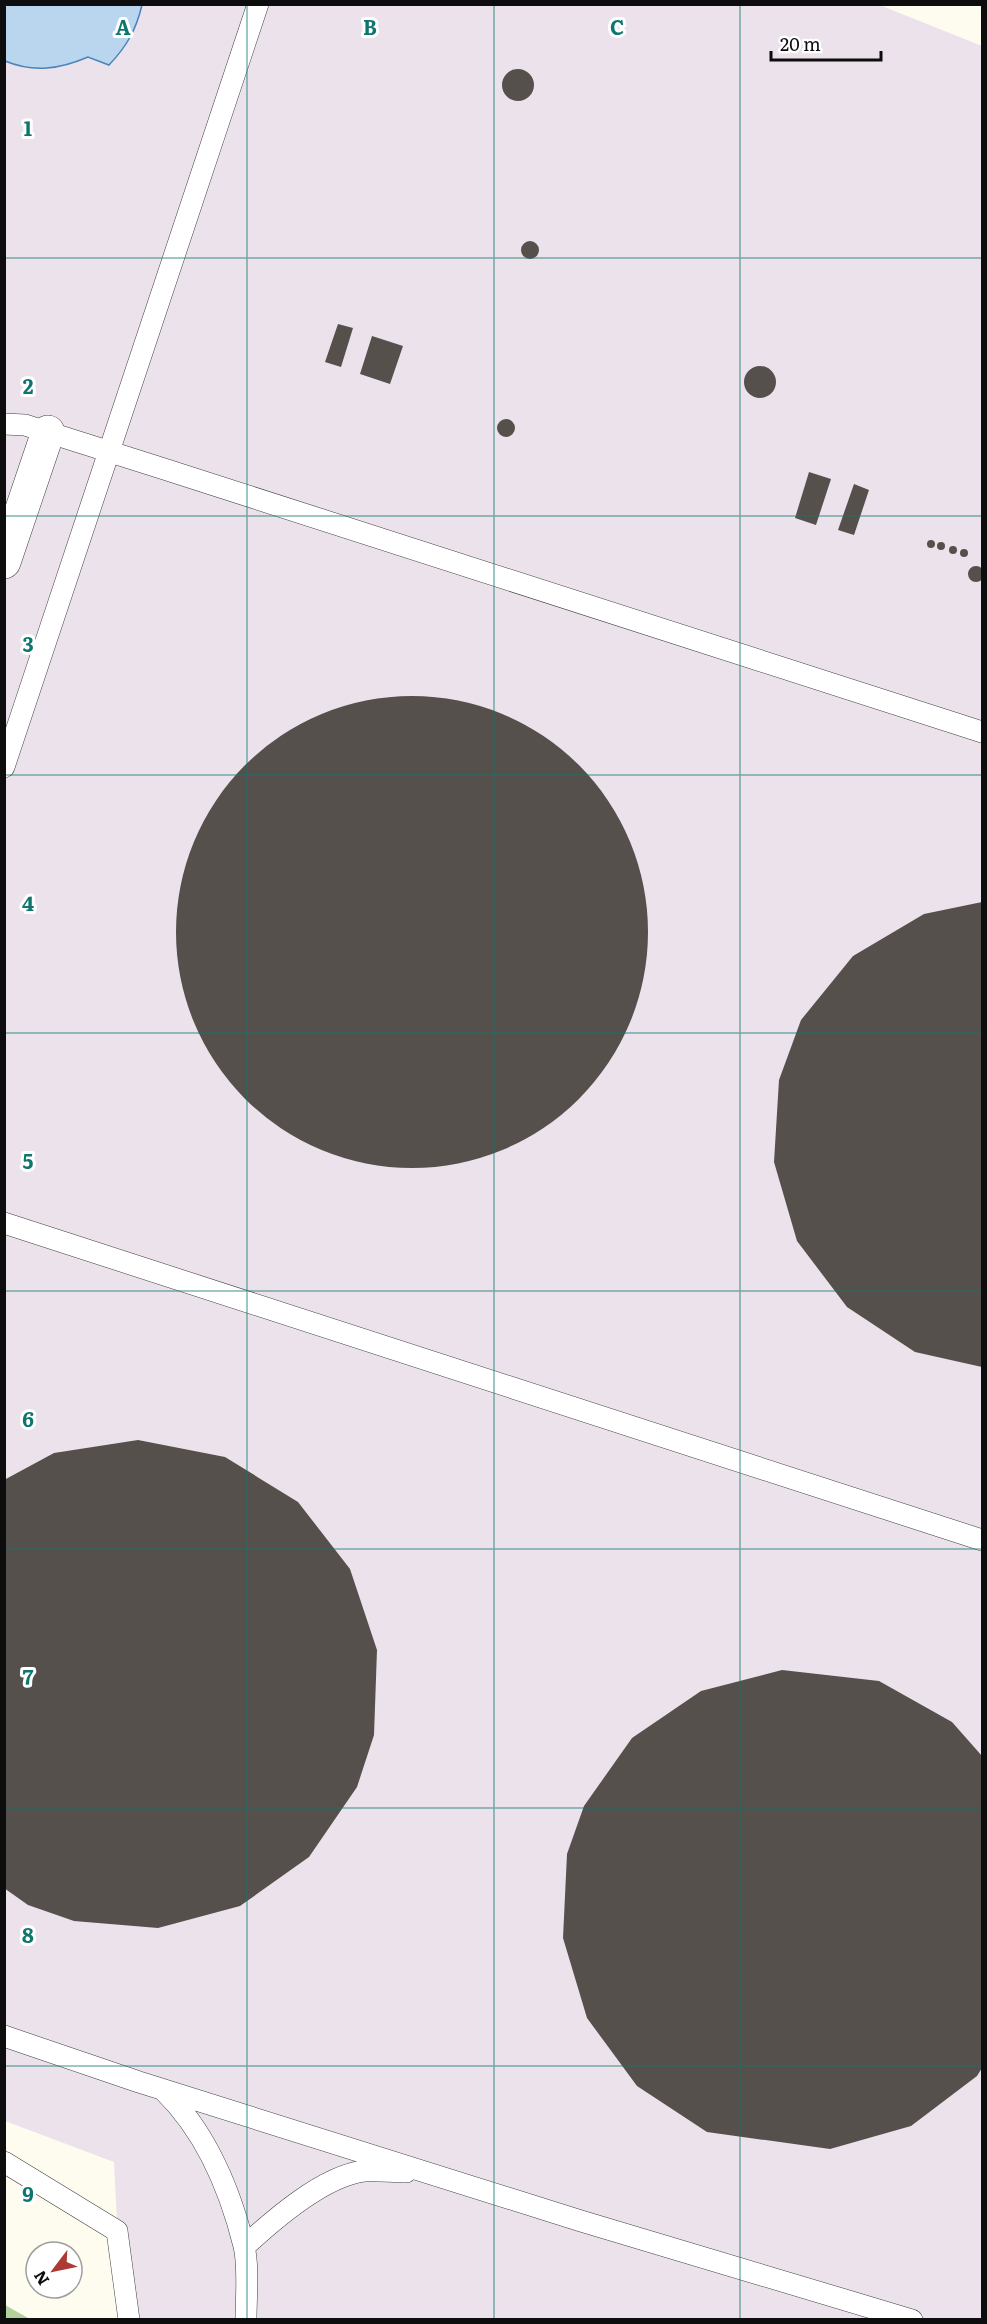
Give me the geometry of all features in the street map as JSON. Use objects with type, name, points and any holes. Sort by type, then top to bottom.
[{"type":"street","points":[[4,562],[48,432]]},
{"type":"lane","points":[[4,767],[258,4]]},
{"type":"lane","points":[[4,424],[26,425],[982,732]]},
{"type":"lane","points":[[4,1223],[982,1540]]},
{"type":"lane","points":[[4,2036],[162,2089],[889,2315],[912,2319]]},
{"type":"lane","points":[[162,2089],[186,2113],[207,2149],[225,2190],[244,2247],[246,2319]]},
{"type":"lane","points":[[4,2162],[117,2231],[129,2319]]},
{"type":"lane","points":[[244,2247],[293,2207],[337,2179],[363,2171],[429,2172]]},
{"type":"shaded area","points":[[877,4],[982,46],[982,2319],[122,2319],[114,2162],[5,2121],[4,5]]},
{"type":"green space","points":[[5,2305],[30,2319],[5,2319]]},
{"type":"water","points":[[142,4],[130,37],[109,65],[88,57],[47,68],[26,67],[5,61],[4,5]]},
{"type":"building","points":[[518,69],[530,73],[534,85],[530,97],[518,101],[506,97],[502,85],[506,73]]},
{"type":"building","points":[[530,241],[536,244],[539,250],[536,256],[530,259],[524,256],[521,250],[524,244]]},
{"type":"building","points":[[338,324],[353,328],[341,367],[325,362]]},
{"type":"building","points":[[372,336],[403,346],[390,384],[360,374]]},
{"type":"building","points":[[760,366],[771,371],[776,382],[771,393],[760,398],[749,393],[744,382],[749,371]]},
{"type":"building","points":[[506,419],[512,422],[515,428],[512,434],[506,437],[500,434],[497,428],[500,422]]},
{"type":"building","points":[[809,472],[831,479],[816,525],[795,518]]},
{"type":"building","points":[[854,484],[869,490],[854,535],[838,530]]},
{"type":"building","points":[[931,540],[935,544],[931,548],[927,544]]},
{"type":"building","points":[[941,542],[945,546],[941,550],[937,546]]},
{"type":"building","points":[[953,546],[957,550],[953,554],[949,550]]},
{"type":"building","points":[[964,549],[968,553],[964,557],[960,553]]},
{"type":"building","points":[[973,566],[979,566],[984,574],[982,580],[973,582],[968,577],[968,571]]},
{"type":"building","points":[[412,696],[458,701],[502,714],[543,736],[579,765],[608,801],[630,842],[643,886],[648,932],[643,978],[630,1022],[608,1063],[579,1099],[543,1128],[502,1150],[458,1163],[412,1168],[366,1163],[322,1150],[281,1128],[245,1099],[216,1063],[194,1022],[181,978],[176,932],[181,886],[194,842],[216,801],[245,765],[281,736],[322,714],[366,701]]},
{"type":"building","points":[[982,902],[982,1367],[915,1352],[847,1307],[797,1241],[774,1162],[779,1080],[801,1020],[853,956],[924,914]]},
{"type":"building","points":[[138,1440],[225,1457],[298,1502],[350,1569],[377,1650],[374,1735],[357,1787],[309,1857],[240,1906],[158,1928],[74,1921],[28,1905],[4,1888],[4,1480],[54,1453]]},
{"type":"building","points":[[782,1670],[879,1681],[952,1722],[982,1756],[982,2068],[977,2076],[911,2126],[830,2149],[707,2132],[637,2086],[587,2018],[563,1938],[567,1854],[584,1806],[632,1738],[701,1691]]}]
